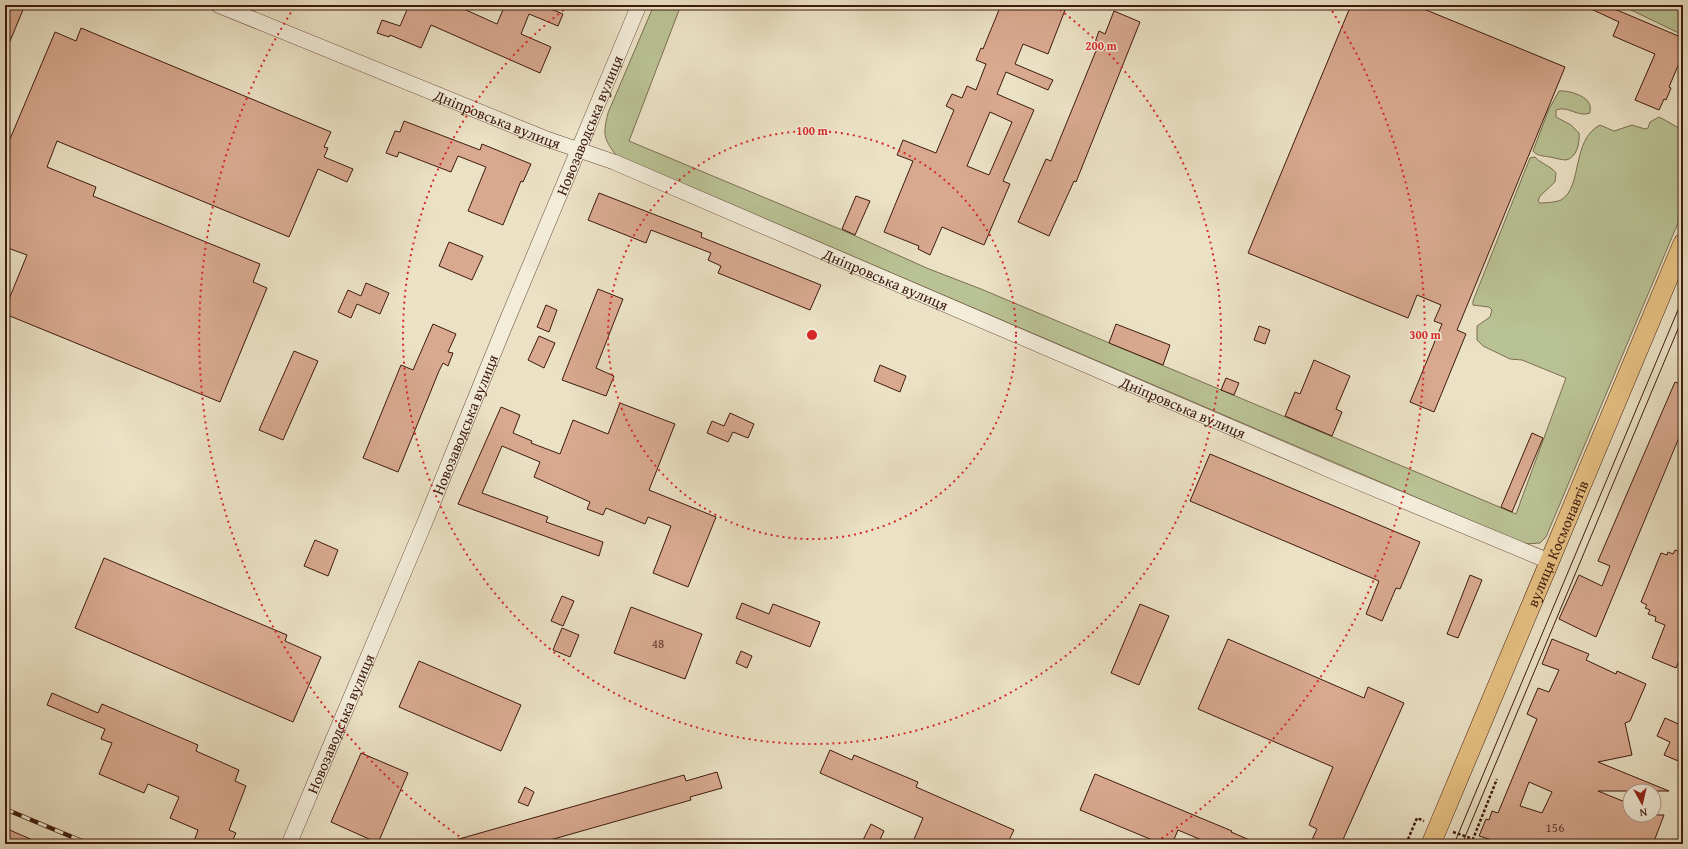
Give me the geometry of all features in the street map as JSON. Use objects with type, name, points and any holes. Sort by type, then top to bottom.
[{"type":"main road","name":"вулиця Космонавтів","points":[[1431,844],[1551,562],[1683,243]]},
{"type":"street","name":"Дніпровська вулиця","points":[[218,5],[472,109],[579,151],[614,162],[1344,476],[1551,562]]},
{"type":"street","name":"Новозаводська вулиця","points":[[289,844],[425,522],[503,330],[639,5]]},
{"type":"green space","points":[[654,5],[681,5],[629,141],[842,230],[929,269],[981,289],[1516,514],[1566,378],[1522,360],[1510,359],[1483,346],[1477,340],[1477,326],[1490,317],[1492,310],[1489,307],[1473,305],[1473,301],[1530,158],[1535,157],[1556,173],[1555,182],[1540,196],[1538,201],[1540,203],[1559,201],[1568,194],[1585,141],[1591,132],[1600,125],[1614,131],[1632,125],[1645,129],[1648,128],[1650,122],[1659,117],[1683,130],[1683,211],[1546,537],[1540,543],[1525,544],[616,155],[605,136],[605,126],[608,113]]},
{"type":"green space","points":[[1625,5],[1683,5],[1683,35],[1629,9]]},
{"type":"green space","points":[[1559,91],[1571,92],[1580,95],[1590,104],[1590,113],[1586,114],[1565,109],[1556,110],[1556,117],[1571,125],[1579,133],[1577,149],[1570,159],[1566,160],[1541,156],[1533,151],[1549,109]]},
{"type":"building","points":[[5,5],[25,5],[5,53]]},
{"type":"building","points":[[409,5],[455,5],[497,24],[505,5],[541,5],[563,14],[558,26],[529,14],[521,34],[551,47],[540,73],[431,25],[421,48],[390,35],[389,37],[377,33],[382,20],[400,26]]},
{"type":"building","points":[[1001,5],[1067,5],[1048,54],[1023,44],[1015,64],[1053,80],[1048,90],[1006,72],[997,94],[1034,110],[1003,181],[1010,184],[984,245],[942,227],[930,255],[918,249],[919,246],[884,232],[913,161],[897,155],[903,140],[936,153],[954,110],[946,106],[952,94],[962,98],[967,86],[976,90],[986,64],[976,60],[981,48],[983,49]],"holes":[[[990,112],[1012,122],[989,175],[967,166]]]},
{"type":"building","points":[[1351,5],[1414,5],[1565,67],[1457,330],[1466,334],[1434,412],[1410,402],[1442,324],[1434,321],[1441,305],[1417,295],[1408,318],[1248,253]]},
{"type":"building","points":[[1593,5],[1605,5],[1683,38],[1683,54],[1669,87],[1671,88],[1666,100],[1664,99],[1659,110],[1635,100],[1655,54],[1613,36],[1619,22],[1591,9]]},
{"type":"building","points":[[1114,11],[1140,22],[1076,182],[1074,181],[1049,236],[1018,222],[1046,159],[1051,161],[1098,46],[1094,45],[1099,31],[1105,34]]},
{"type":"building","points":[[81,28],[331,132],[324,147],[328,148],[324,157],[353,169],[347,182],[318,169],[289,237],[57,141],[47,167],[96,187],[93,196],[260,264],[253,282],[267,288],[220,402],[5,314],[5,309],[27,255],[5,247],[5,137],[10,139],[55,32],[76,41]]},
{"type":"building","points":[[404,121],[480,150],[482,144],[531,164],[523,182],[521,181],[503,225],[468,211],[486,167],[458,156],[451,172],[399,152],[397,157],[386,153],[395,131],[400,132]]},
{"type":"building","points":[[599,193],[702,233],[701,237],[821,285],[810,310],[718,273],[721,266],[708,260],[711,253],[651,230],[646,243],[588,220]]},
{"type":"building","points":[[856,196],[870,201],[855,235],[842,229]]},
{"type":"building","points":[[449,242],[483,256],[472,280],[439,266]]},
{"type":"building","points":[[366,283],[389,293],[380,314],[357,304],[351,318],[338,312],[348,290],[361,296]]},
{"type":"building","points":[[598,289],[623,299],[596,368],[614,376],[606,396],[562,380]]},
{"type":"building","points":[[546,305],[557,310],[549,332],[537,327]]},
{"type":"building","points":[[433,324],[456,334],[448,352],[453,353],[448,366],[443,363],[439,371],[398,472],[363,458],[401,365],[413,370]]},
{"type":"building","points":[[1116,324],[1170,345],[1163,365],[1109,343]]},
{"type":"building","points":[[1259,326],[1270,330],[1265,344],[1254,340]]},
{"type":"building","points":[[539,336],[555,343],[544,368],[528,360]]},
{"type":"building","points":[[294,351],[318,361],[283,440],[259,430]]},
{"type":"building","points":[[1314,360],[1350,376],[1336,409],[1342,412],[1332,436],[1285,416],[1295,392],[1300,394]]},
{"type":"building","points":[[880,365],[906,376],[900,392],[874,381]]},
{"type":"building","points":[[1226,378],[1239,383],[1234,395],[1221,390]]},
{"type":"building","points":[[1675,382],[1683,385],[1683,428],[1596,637],[1559,619],[1579,575],[1602,586],[1610,566],[1598,561]]},
{"type":"building","points":[[620,403],[675,424],[649,490],[716,517],[688,587],[653,573],[671,526],[648,517],[645,524],[606,508],[603,515],[587,509],[590,502],[534,477],[540,462],[502,446],[482,493],[548,517],[546,522],[603,542],[599,556],[458,504],[501,407],[520,415],[513,433],[532,441],[531,443],[560,454],[573,420],[608,434]]},
{"type":"building","points":[[730,413],[754,424],[748,438],[733,432],[728,442],[707,433],[712,421],[724,426]]},
{"type":"building","points":[[1532,433],[1543,438],[1512,512],[1501,507]]},
{"type":"building","points":[[1210,454],[1420,542],[1400,589],[1396,588],[1382,621],[1366,614],[1379,581],[1190,501]]},
{"type":"building","points":[[315,540],[338,550],[328,576],[304,566]]},
{"type":"building","points":[[1675,550],[1683,553],[1683,651],[1676,668],[1652,658],[1665,625],[1655,621],[1656,617],[1648,614],[1650,610],[1645,608],[1647,605],[1641,602],[1661,553],[1667,555],[1668,552],[1673,554]]},
{"type":"building","points":[[104,558],[287,635],[285,641],[321,657],[293,722],[75,628]]},
{"type":"building","points":[[1470,575],[1482,580],[1458,638],[1447,634]]},
{"type":"building","points":[[562,596],[574,601],[563,626],[551,621]]},
{"type":"building","points":[[742,603],[769,614],[773,604],[820,622],[810,647],[736,618]]},
{"type":"building","points":[[1140,604],[1169,616],[1139,685],[1111,673]]},
{"type":"building","points":[[631,607],[702,634],[685,679],[614,653]]},
{"type":"building","points":[[562,628],[579,635],[570,657],[553,650]]},
{"type":"building","points":[[1228,639],[1364,698],[1368,687],[1404,703],[1341,844],[1310,844],[1317,829],[1309,825],[1333,767],[1198,709]]},
{"type":"building","points":[[1552,639],[1589,654],[1586,660],[1616,674],[1617,671],[1646,684],[1630,721],[1625,723],[1632,755],[1598,762],[1649,783],[1622,783],[1622,791],[1598,791],[1622,801],[1622,823],[1661,823],[1653,844],[1490,844],[1492,840],[1479,836],[1486,819],[1489,820],[1492,811],[1498,813],[1537,719],[1527,714],[1538,688],[1549,692],[1559,670],[1542,664]],"holes":[[[1529,782],[1552,792],[1542,813],[1520,806]]]},
{"type":"building","points":[[741,651],[752,656],[747,668],[736,663]]},
{"type":"building","points":[[419,661],[521,705],[501,751],[399,707]]},
{"type":"building","points":[[52,693],[98,713],[102,704],[198,745],[196,751],[239,770],[235,781],[246,786],[229,830],[236,833],[231,844],[193,844],[198,830],[170,818],[179,797],[148,784],[144,793],[99,774],[112,743],[101,739],[105,729],[47,705]]},
{"type":"building","points":[[1665,718],[1683,726],[1683,763],[1664,755],[1670,742],[1657,736]]},
{"type":"building","points":[[830,750],[852,760],[854,755],[918,782],[916,787],[1014,830],[1007,844],[912,844],[923,818],[820,773]]},
{"type":"building","points":[[361,753],[408,773],[378,843],[331,822]]},
{"type":"building","points":[[717,772],[722,788],[690,797],[691,800],[536,844],[452,844],[452,841],[684,775],[686,781]]},
{"type":"building","points":[[1095,774],[1232,831],[1231,832],[1259,844],[1211,844],[1178,830],[1172,844],[1162,844],[1080,810]]},
{"type":"building","points":[[525,787],[534,792],[528,806],[518,802]]},
{"type":"building","points":[[1662,788],[1669,791],[1662,791]]},
{"type":"building","points":[[871,824],[884,831],[878,844],[861,844]]},
{"type":"building","points":[[5,828],[42,844],[5,844]]},
{"type":"tram line","points":[[1454,844],[1683,298]]},
{"type":"tram line","points":[[1462,844],[1683,317]]},
{"type":"railway","points":[[5,809],[89,844]]}]
